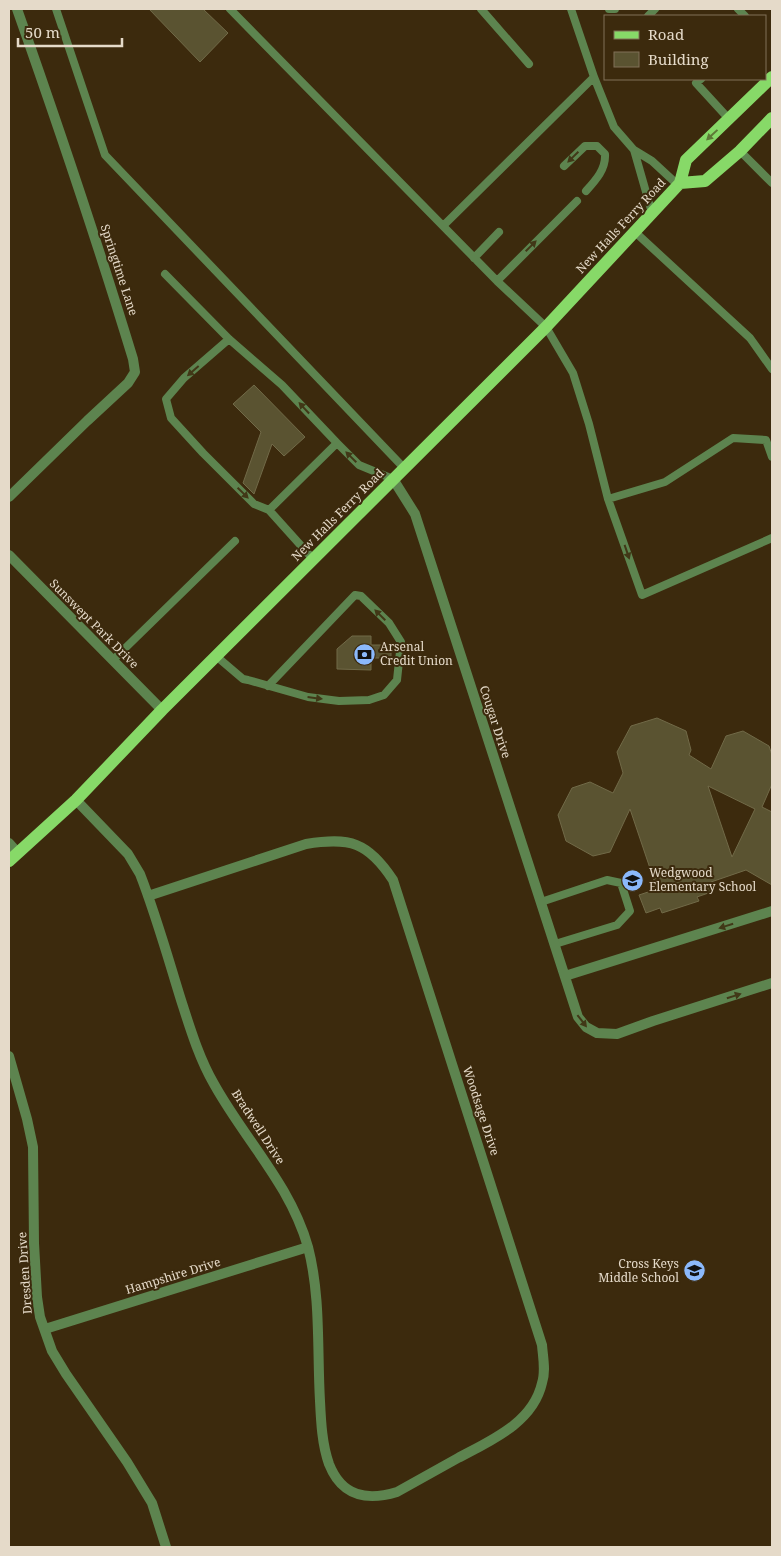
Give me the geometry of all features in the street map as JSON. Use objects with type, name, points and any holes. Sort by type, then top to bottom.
[{"type":"main road","name":"New Halls Ferry Road","points":[[12,852],[76,800],[162,710],[546,328],[679,184],[686,160],[772,77]]},
{"type":"main road","name":"New Halls Ferry Road","points":[[679,184],[705,181],[740,151],[772,118]]},
{"type":"street","name":"Springtime Lane","points":[[9,497],[128,383],[135,372],[133,359],[105,266],[17,9]]},
{"type":"street","name":"Cougar Drive","points":[[394,478],[415,514],[578,1016],[586,1027],[596,1033],[616,1034],[772,983]]},
{"type":"street","name":"Sunswept Park Drive","points":[[9,555],[162,710]]},
{"type":"street","name":"Bradwell Drive","points":[[76,800],[128,854],[140,874],[200,1054],[214,1084],[290,1200],[308,1247],[315,1279],[322,1433],[330,1465],[338,1480],[349,1491]]},
{"type":"street","name":"Woodsage Drive","points":[[148,896],[306,844],[327,840],[350,842],[369,851],[385,866],[393,880],[542,1345],[544,1367],[542,1384],[535,1401],[513,1426],[494,1439],[397,1492],[381,1497],[366,1497],[349,1491]]},
{"type":"street","points":[[565,976],[772,911]]},
{"type":"street","name":"Dresden Drive","points":[[9,1056],[13,1092],[27,1119],[33,1148],[34,1243],[40,1317],[52,1351],[127,1462],[152,1503],[166,1547]]},
{"type":"street","name":"Hampshire Drive","points":[[45,1329],[308,1247]]},
{"type":"lane","points":[[56,9],[105,156],[404,468]]},
{"type":"lane","points":[[230,9],[444,225],[474,258],[546,328],[573,373],[589,424],[611,509],[642,595],[772,538]]},
{"type":"lane","points":[[483,9],[529,64]]},
{"type":"lane","points":[[571,9],[594,78],[614,127],[634,150],[652,161],[679,184]]},
{"type":"lane","points":[[609,9],[615,9]]},
{"type":"lane","points":[[444,225],[594,78]]},
{"type":"lane","points":[[696,80],[729,119]]},
{"type":"lane","points":[[564,166],[585,146],[597,146],[605,154],[606,164],[595,182],[586,191]]},
{"type":"lane","points":[[634,150],[652,214]]},
{"type":"lane","points":[[740,151],[772,184]]},
{"type":"lane","points":[[497,281],[577,200]]},
{"type":"lane","points":[[474,258],[499,232]]},
{"type":"lane","points":[[635,232],[750,338],[772,369]]},
{"type":"lane","points":[[166,274],[229,339],[282,385],[359,465],[394,478]]},
{"type":"lane","points":[[229,339],[184,378],[166,399],[171,418],[254,504],[269,510],[313,559]]},
{"type":"lane","points":[[608,499],[665,482],[733,438],[766,440],[772,457]]},
{"type":"lane","points":[[269,510],[337,443]]},
{"type":"lane","points":[[113,660],[235,541]]},
{"type":"lane","points":[[216,656],[243,679],[268,686],[308,697],[339,701],[369,700],[384,695],[397,680],[401,642],[389,623],[361,596],[355,595],[268,686]]},
{"type":"lane","points":[[541,902],[607,880],[621,883],[630,911],[616,925],[555,944]]},
{"type":"building","points":[[149,9],[203,9],[228,33],[200,62]]},
{"type":"building","points":[[254,385],[305,437],[284,456],[272,444],[254,494],[243,483],[261,432],[233,404]]},
{"type":"building","name":"Arsenal Credit Union","points":[[352,636],[371,636],[371,645],[391,645],[391,658],[371,658],[371,670],[337,669],[337,649]]},
{"type":"building","name":"Wedgwood Elementary School","points":[[657,718],[686,731],[691,750],[689,755],[711,769],[726,736],[743,731],[769,746],[772,755],[772,784],[762,807],[772,812],[772,885],[746,870],[711,882],[714,891],[697,897],[699,901],[662,913],[660,908],[646,913],[639,895],[657,889],[630,809],[610,852],[593,856],[566,841],[558,815],[572,788],[590,782],[613,793],[623,773],[617,752],[631,726]],"holes":[[[708,786],[755,809],[732,857]]]},
{"type":"place","name":"Arsenal Credit Union","points":[[364,654]]},
{"type":"place","name":"Wedgwood Elementary School","points":[[633,880]]},
{"type":"place","name":"Cross Keys Middle School","points":[[695,1271]]}]
